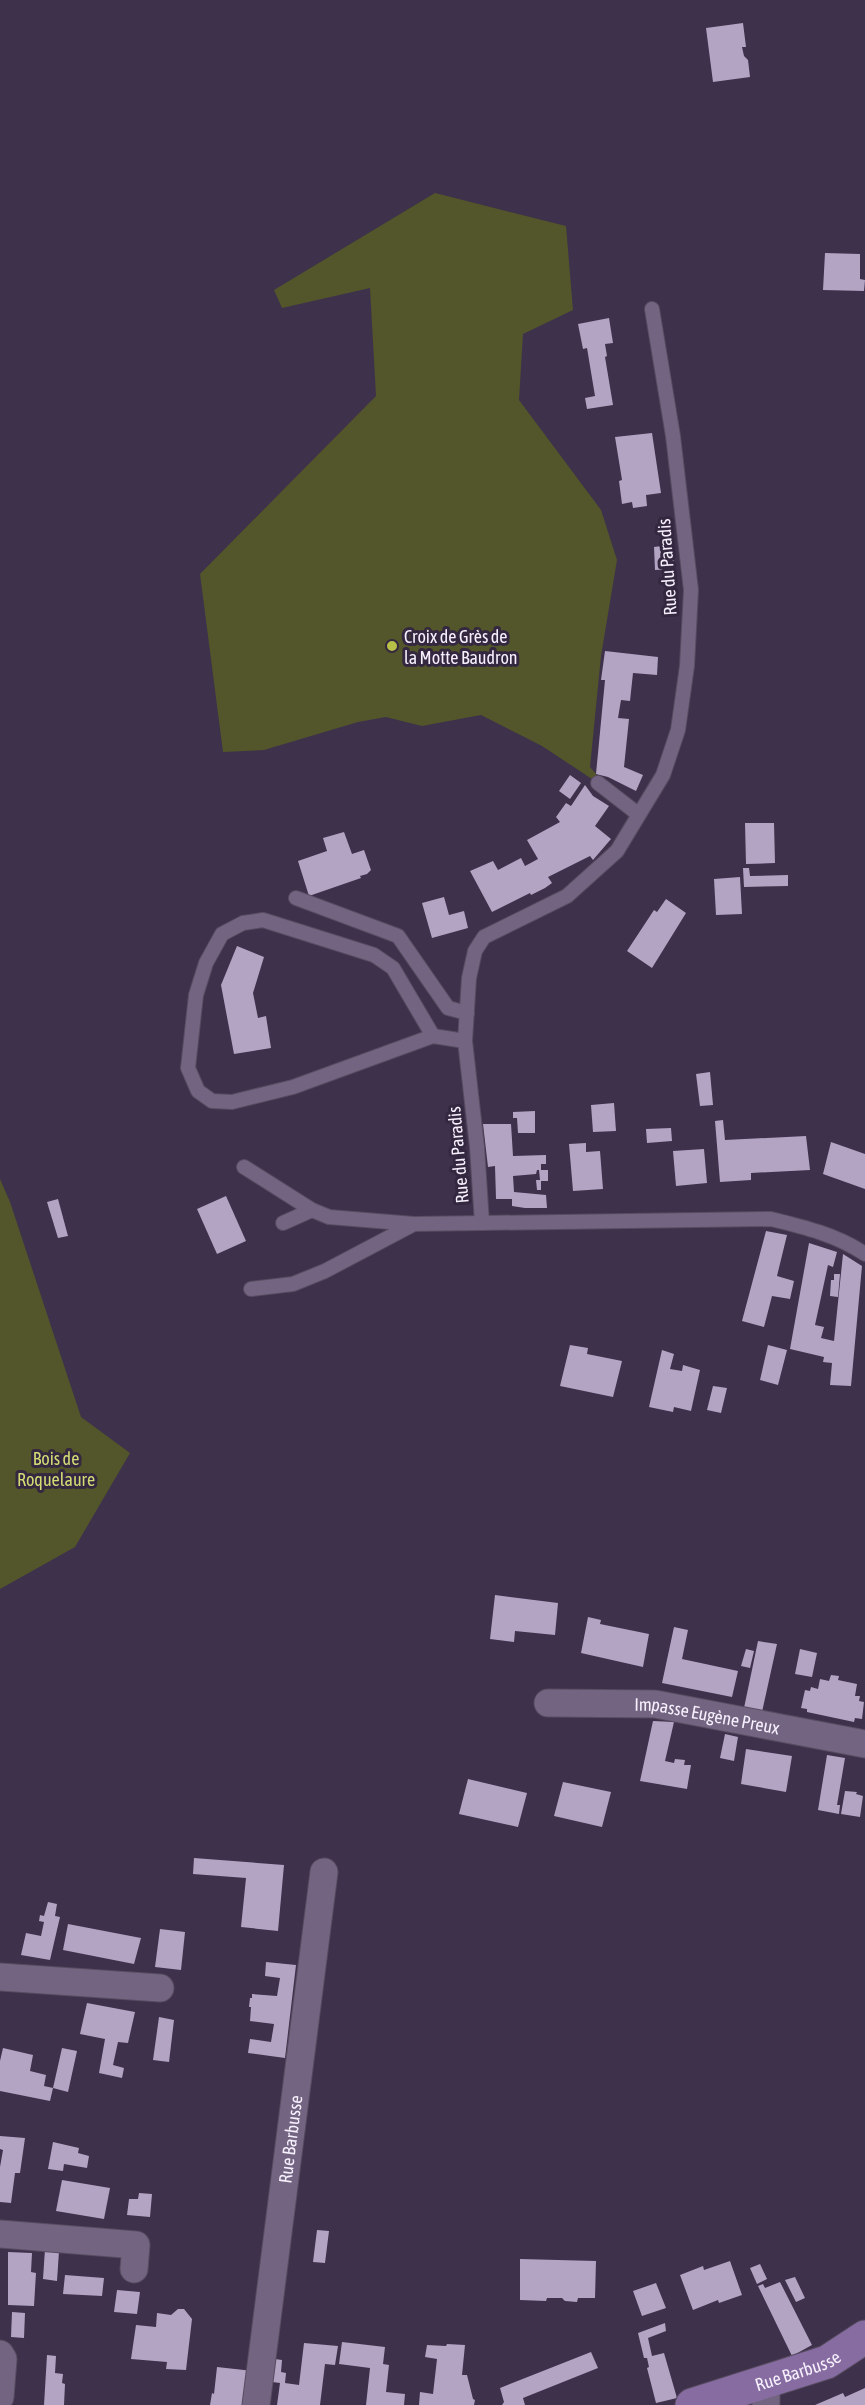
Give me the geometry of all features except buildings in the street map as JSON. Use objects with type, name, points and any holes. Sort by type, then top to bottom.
[{"type":"street","name":"Impasse Eugène Preux","points":[[548,1703],[656,1704],[865,1744]]},
{"type":"street","name":"Rue Barbusse","points":[[256,2405],[324,1872]]},
{"type":"street","points":[[0,1977],[160,1988]]},
{"type":"street","points":[[0,2234],[136,2245],[134,2270]]},
{"type":"street","name":"Rue Barbusse","points":[[692,2405],[766,2393],[827,2362],[865,2337]]},
{"type":"street","points":[[0,2354],[3,2359],[0,2397]]},
{"type":"lane","name":"Rue du Paradis","points":[[652,309],[673,436],[691,590],[687,666],[678,730],[663,776],[638,814],[618,851],[567,896],[484,937],[475,951],[469,978],[465,1041],[477,1147],[482,1223],[771,1219],[812,1228],[852,1245],[865,1254]]},
{"type":"lane","points":[[598,783],[638,814]]},
{"type":"lane","points":[[296,898],[398,936],[448,1008],[466,1013]]},
{"type":"lane","points":[[433,1036],[393,968],[374,955],[263,920],[243,923],[222,934],[206,963],[196,994],[188,1068],[198,1091],[212,1101],[232,1101],[293,1087],[433,1036],[465,1041]]},
{"type":"lane","points":[[244,1167],[312,1210],[329,1217],[414,1224],[482,1223]]},
{"type":"lane","points":[[283,1223],[312,1210]]},
{"type":"lane","points":[[251,1289],[293,1284],[325,1271],[414,1224]]},
{"type":"green space","points":[[435,193],[566,226],[573,310],[523,334],[519,400],[601,510],[617,560],[601,656],[590,767],[596,774],[598,783],[542,746],[481,715],[422,726],[386,717],[358,722],[264,750],[223,752],[200,574],[376,396],[370,288],[282,308],[274,290]]},
{"type":"green space","name":"Bois de Roquelaure","points":[[0,1179],[10,1202],[81,1417],[130,1453],[75,1547],[0,1589]]},
{"type":"place","name":"Croix de Grès de la Motte Baudron","points":[[392,646]]}]
